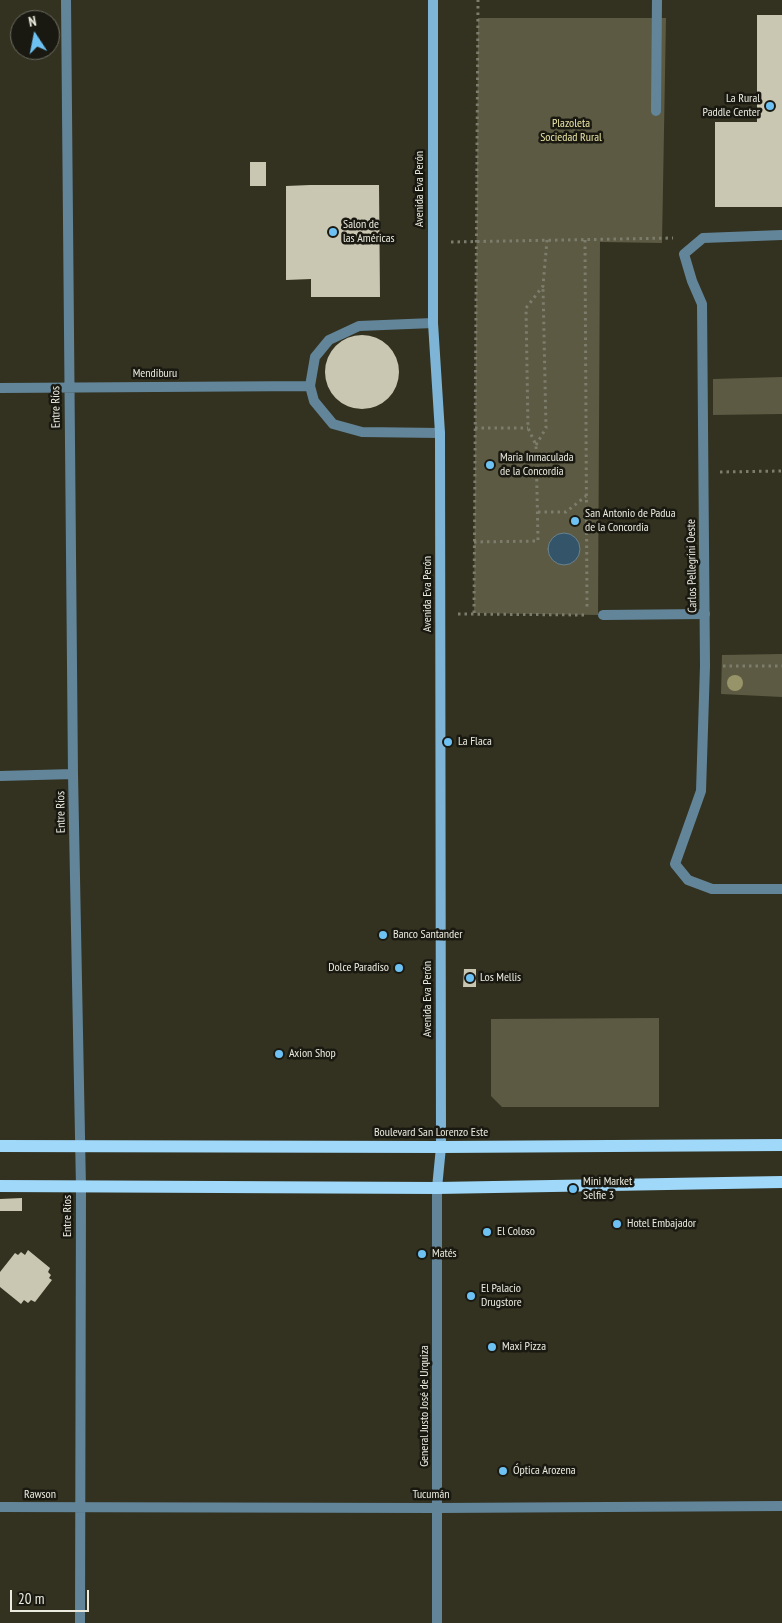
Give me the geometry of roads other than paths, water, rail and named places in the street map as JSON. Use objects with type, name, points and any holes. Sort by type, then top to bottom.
[{"type":"main road","name":"Avenida Eva Perón","points":[[433,0],[433,323],[440,433],[441,1147],[437,1188]]},
{"type":"main road","name":"Boulevard San Lorenzo Este","points":[[0,1146],[441,1147],[782,1145]]},
{"type":"main road","points":[[0,1186],[81,1188],[437,1188],[782,1182]]},
{"type":"street","name":"Entre Ríos","points":[[66,0],[68,388],[81,1188],[80,1623]]},
{"type":"street","points":[[656,111],[657,0]]},
{"type":"street","name":"Carlos Pellegrini Oeste","points":[[782,235],[703,238],[684,254],[692,281],[702,304],[705,666],[701,791],[675,864],[688,880],[712,889],[782,889]]},
{"type":"street","points":[[433,323],[359,326],[329,340],[316,357],[310,386],[314,401],[333,424],[362,432],[440,433]]},
{"type":"street","name":"Mendiburu","points":[[0,388],[310,386]]},
{"type":"street","points":[[603,615],[705,614]]},
{"type":"street","points":[[0,776],[73,774]]},
{"type":"street","name":"General Justo José de Urquiza","points":[[437,1188],[437,1623]]},
{"type":"street","name":"Tucumán","points":[[80,1508],[782,1506]]},
{"type":"street","name":"Rawson","points":[[0,1507],[80,1508]]},
{"type":"water","points":[[564,533],[576,537],[580,549],[576,561],[564,565],[552,561],[548,549],[552,537]]},
{"type":"place","name":"La Rural Paddle Center","points":[[770,106]]},
{"type":"place","name":"Salon de las Américas","points":[[333,232]]},
{"type":"place","name":"Maria Inmaculada de la Concordia","points":[[490,465]]},
{"type":"place","name":"San Antonio de Padua de la Concordia","points":[[575,521]]},
{"type":"place","name":"La Flaca","points":[[448,742]]},
{"type":"place","name":"Banco Santander","points":[[383,935]]},
{"type":"place","name":"Dolce Paradiso","points":[[399,968]]},
{"type":"place","name":"Los Mellis","points":[[470,978]]},
{"type":"place","name":"Axion Shop","points":[[279,1054]]},
{"type":"place","name":"Mini Market Selfie 3","points":[[573,1189]]},
{"type":"place","name":"Hotel Embajador","points":[[617,1224]]},
{"type":"place","name":"El Coloso","points":[[487,1232]]},
{"type":"place","name":"Matés","points":[[422,1254]]},
{"type":"place","name":"El Palacio Drugstore","points":[[471,1296]]},
{"type":"place","name":"Maxi Pizza","points":[[492,1347]]},
{"type":"place","name":"Óptica Arozena","points":[[503,1471]]},
{"type":"park label","name":"Plazoleta Sociedad Rural","points":[[571,131]]}]
